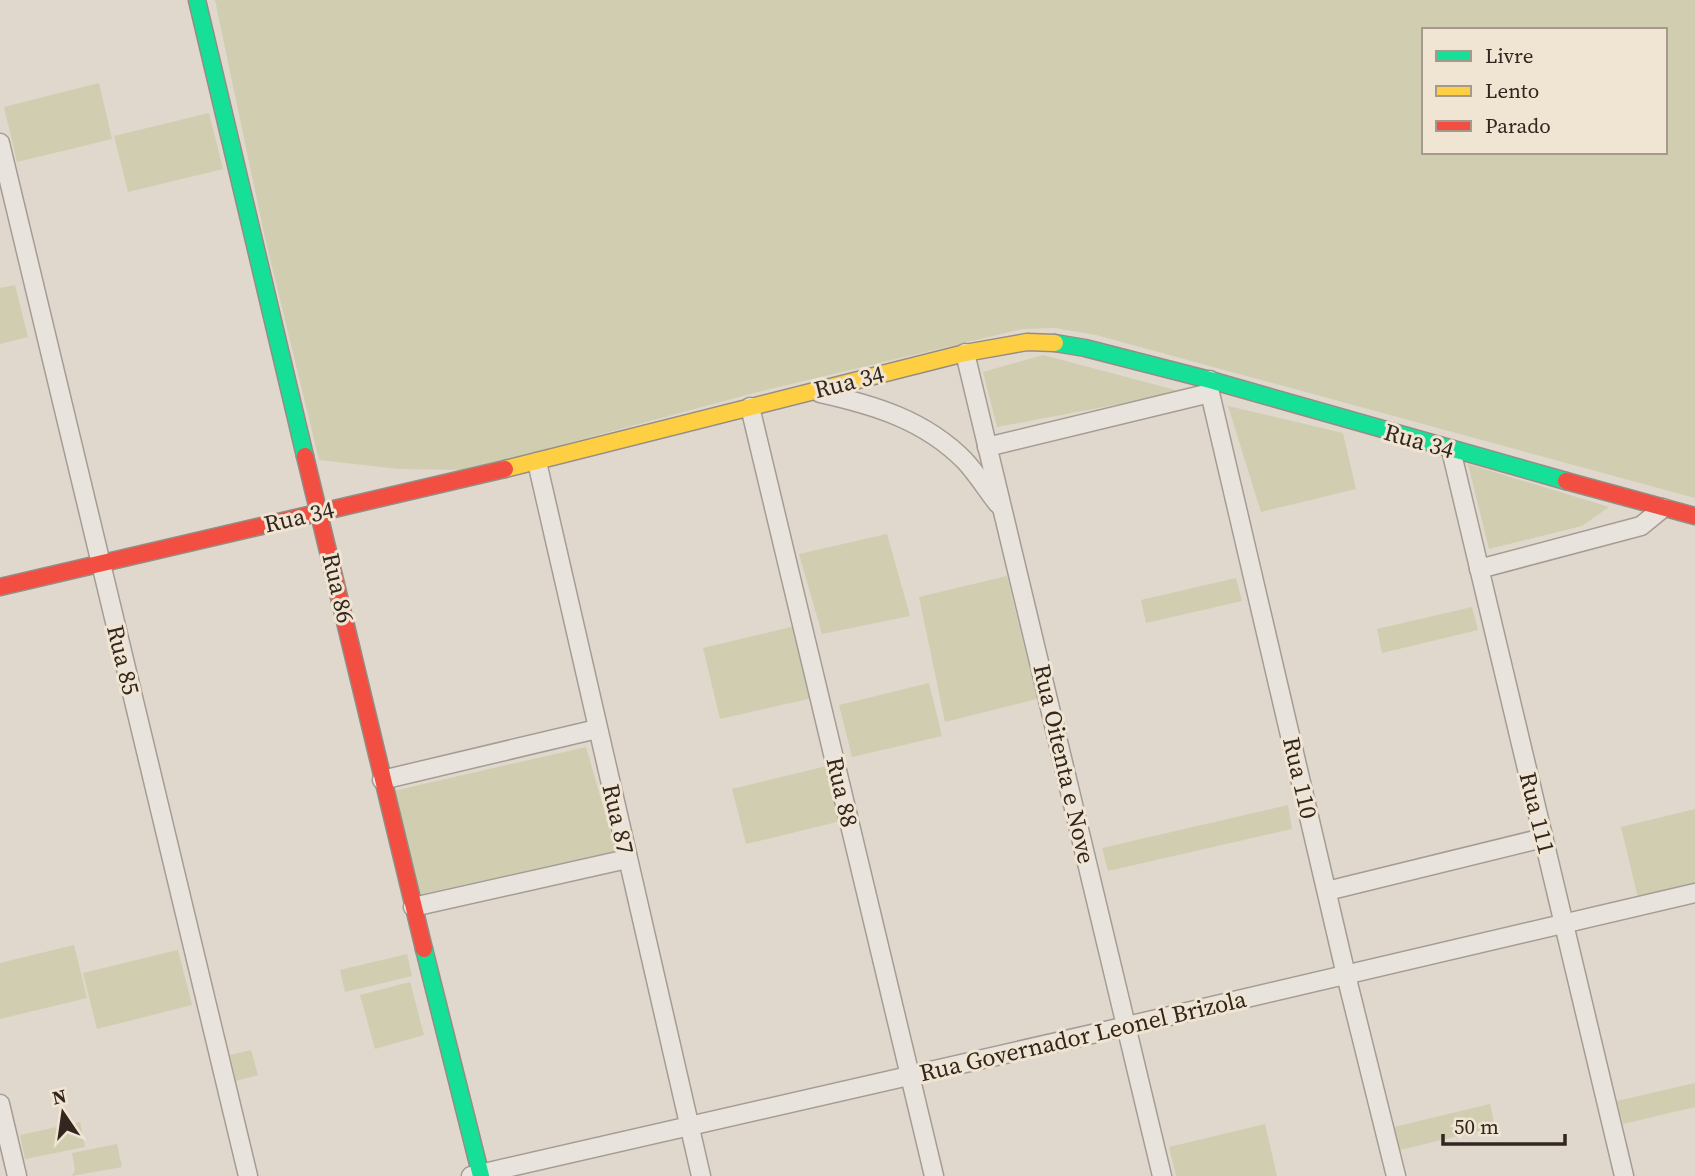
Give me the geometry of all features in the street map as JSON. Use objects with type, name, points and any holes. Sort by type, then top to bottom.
[{"type":"street","name":"Rua 86","points":[[197,0],[478,1175]]},
{"type":"street","name":"Rua 85","points":[[0,143],[248,1176]]},
{"type":"street","name":"Rua 34","points":[[0,587],[537,463],[965,353],[1027,342],[1057,343],[1664,508],[1694,519]]},
{"type":"street","name":"Rua Oitenta e Nove","points":[[965,353],[1162,1176]]},
{"type":"street","points":[[987,447],[1210,386]]},
{"type":"street","name":"Rua 110","points":[[1210,386],[1346,975],[1396,1176]]},
{"type":"street","points":[[813,392],[882,408],[908,419],[939,438],[966,462],[1004,513]]},
{"type":"street","name":"Rua 88","points":[[750,407],[934,1176]]},
{"type":"street","name":"Rua 111","points":[[1451,450],[1624,1176]]},
{"type":"street","name":"Rua 87","points":[[537,463],[701,1176]]},
{"type":"street","points":[[1479,569],[1641,526],[1664,508]]},
{"type":"street","points":[[382,780],[597,729]]},
{"type":"street","points":[[1327,891],[1543,838]]},
{"type":"street","points":[[413,907],[627,859]]},
{"type":"street","name":"Rua Governador Leonel Brizola","points":[[478,1175],[1695,893]]},
{"type":"street","points":[[0,1104],[17,1176]]},
{"type":"shaded area","points":[[215,0],[1695,0],[1695,498],[1096,335],[1055,328],[1022,329],[754,393],[468,470],[399,469],[319,460],[265,238]]},
{"type":"shaded area","points":[[99,83],[112,139],[17,162],[4,107]]},
{"type":"shaded area","points":[[209,113],[223,169],[128,192],[114,136]]},
{"type":"shaded area","points":[[15,285],[28,337],[0,344],[0,288]]},
{"type":"shaded area","points":[[1043,355],[1183,392],[997,427],[983,372]]},
{"type":"shaded area","points":[[1228,406],[1343,433],[1356,489],[1261,512]]},
{"type":"shaded area","points":[[1468,464],[1609,507],[1582,526],[1489,549]]},
{"type":"shaded area","points":[[887,534],[910,616],[822,634],[799,554]]},
{"type":"shaded area","points":[[1007,576],[1037,699],[945,722],[919,597]]},
{"type":"shaded area","points":[[1236,578],[1242,601],[1146,623],[1141,600]]},
{"type":"shaded area","points":[[1472,607],[1478,630],[1382,653],[1377,629]]},
{"type":"shaded area","points":[[795,626],[812,698],[720,719],[703,648]]},
{"type":"shaded area","points":[[929,683],[942,736],[852,757],[839,705]]},
{"type":"shaded area","points":[[586,747],[616,851],[417,895],[393,791]]},
{"type":"shaded area","points":[[827,766],[841,821],[746,844],[732,789]]},
{"type":"shaded area","points":[[1288,805],[1292,829],[1108,871],[1102,848]]},
{"type":"shaded area","points":[[1695,809],[1695,885],[1638,898],[1621,827]]},
{"type":"shaded area","points":[[74,945],[87,998],[0,1019],[0,963]]},
{"type":"shaded area","points":[[178,950],[192,1005],[97,1029],[83,973]]},
{"type":"shaded area","points":[[407,954],[412,976],[345,992],[340,970]]},
{"type":"shaded area","points":[[410,982],[424,1035],[375,1049],[360,995]]},
{"type":"shaded area","points":[[251,1050],[258,1075],[236,1081],[230,1055]]},
{"type":"shaded area","points":[[1695,1083],[1695,1107],[1623,1124],[1617,1101]]},
{"type":"shaded area","points":[[1490,1104],[1495,1127],[1400,1150],[1394,1127]]},
{"type":"shaded area","points":[[80,1122],[85,1147],[25,1159],[20,1135]]},
{"type":"shaded area","points":[[1265,1124],[1277,1176],[1176,1176],[1169,1147]]},
{"type":"shaded area","points":[[117,1144],[122,1167],[72,1176],[75,1170],[72,1153]]},
{"type":"traffic: fast","points":[[197,0],[305,456]]},
{"type":"traffic: fast","points":[[1055,343],[1085,348],[1210,380],[1566,481]]},
{"type":"traffic: fast","points":[[424,949],[481,1176]]},
{"type":"traffic: slow","points":[[505,469],[965,353],[1027,342],[1055,343]]},
{"type":"traffic: jam","points":[[305,456],[424,949]]},
{"type":"traffic: jam","points":[[0,587],[505,469]]},
{"type":"traffic: jam","points":[[1566,481],[1695,516]]}]
